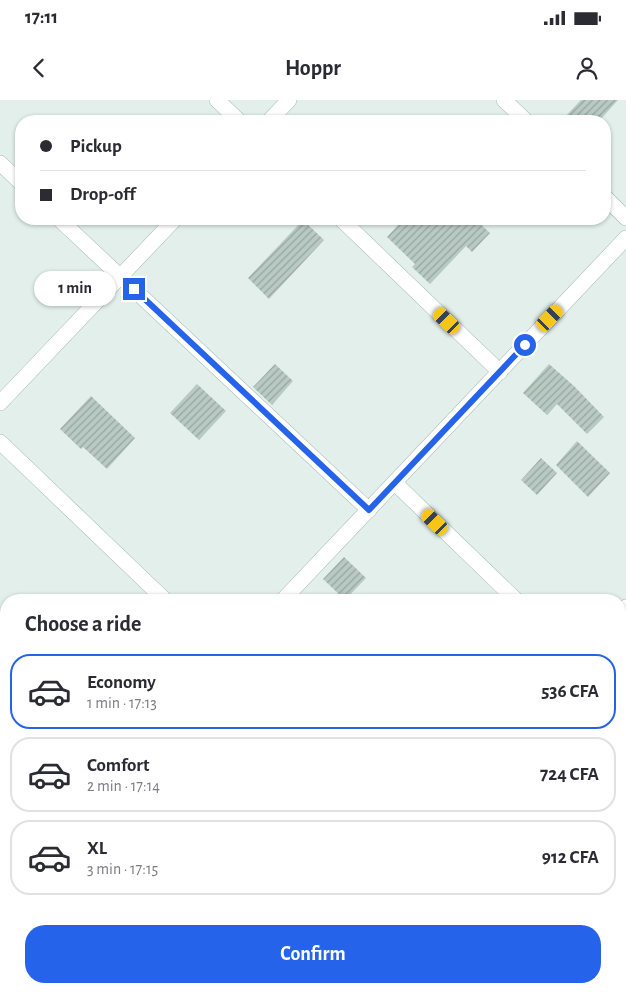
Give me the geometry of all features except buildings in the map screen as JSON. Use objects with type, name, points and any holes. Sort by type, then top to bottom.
[{"type":"street","points":[[217,100],[233,115]]},
{"type":"street","points":[[275,115],[289,100]]},
{"type":"street","points":[[504,100],[520,115]]},
{"type":"street","points":[[0,163],[15,177]]},
{"type":"street","points":[[611,203],[626,218]]},
{"type":"street","points":[[66,225],[369,510]]},
{"type":"street","points":[[0,403],[170,225]]},
{"type":"street","points":[[347,225],[500,372]]},
{"type":"street","points":[[289,594],[626,238]]},
{"type":"street","points":[[0,442],[159,594]]},
{"type":"street","points":[[395,483],[510,594]]},
{"type":"route","points":[[134,289],[369,510],[525,345]]}]
